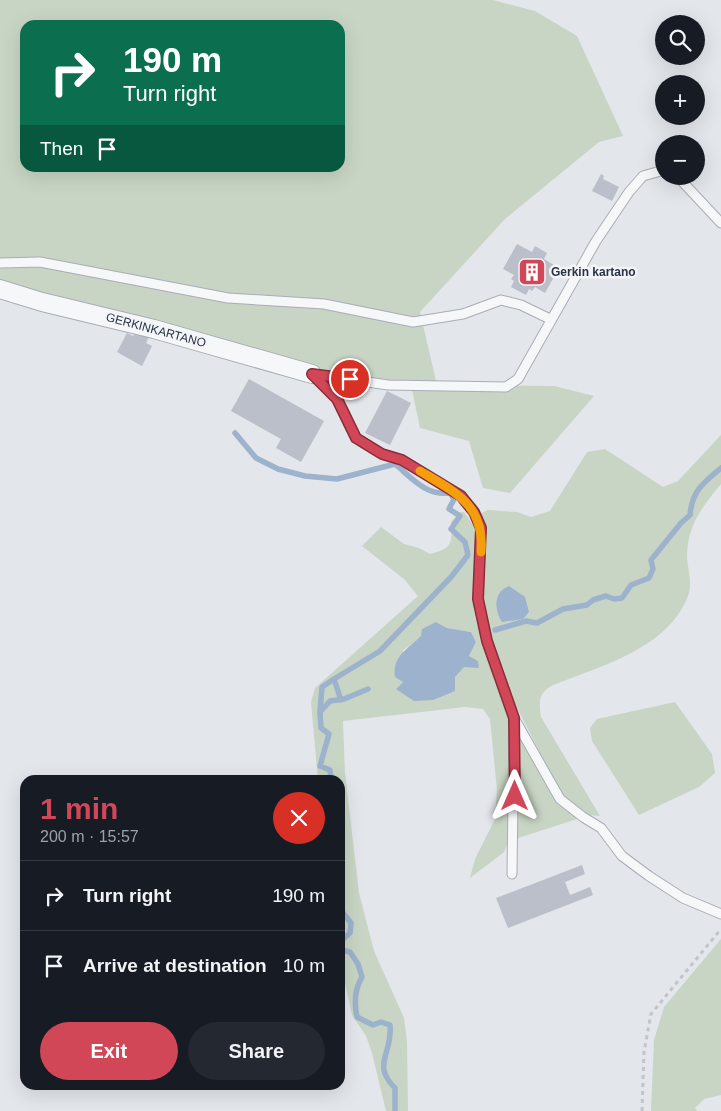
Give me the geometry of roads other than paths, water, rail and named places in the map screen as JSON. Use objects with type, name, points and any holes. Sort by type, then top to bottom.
[{"type":"street","name":"GERKINKARTANO","points":[[0,289],[42,302],[154,328],[312,374]]},
{"type":"lane","points":[[312,374],[388,384],[506,387],[518,379],[550,319],[596,241],[629,192],[643,176],[655,173]]},
{"type":"lane","points":[[685,185],[721,223]]},
{"type":"lane","points":[[0,263],[40,262],[228,298],[324,304],[413,322],[463,314],[501,300],[521,305],[550,319]]},
{"type":"lane","points":[[312,374],[337,399],[356,438],[382,454],[402,460],[461,496],[474,512],[481,528],[478,599],[487,641],[514,718],[560,799],[583,818],[601,828],[622,856],[649,876],[683,898],[721,914]]},
{"type":"lane","points":[[512,874],[514,718]]},
{"type":"water","points":[[509,586],[525,597],[529,612],[523,619],[502,622],[497,612],[496,602],[500,592]]},
{"type":"water","points":[[436,622],[447,628],[471,632],[476,642],[469,656],[478,661],[479,668],[464,667],[455,677],[455,691],[433,700],[414,701],[396,689],[403,682],[395,677],[396,664],[398,658],[421,636],[422,629]]},
{"type":"waterway","points":[[235,433],[256,458],[278,469],[305,476],[337,479],[395,464],[420,485],[434,492],[450,493],[454,499],[449,509],[460,516],[451,529],[465,542],[468,555],[452,576],[380,651],[334,679],[341,700]]},
{"type":"waterway","points":[[495,630],[526,621],[537,623],[563,609],[587,605],[593,600],[606,596],[614,599],[622,598],[631,585],[649,578],[653,569],[651,560],[681,523],[690,515],[693,500],[700,488],[721,468]]},
{"type":"waterway","points":[[320,712],[322,687],[334,679]]},
{"type":"waterway","points":[[330,775],[330,770],[320,766],[329,734],[321,728],[320,712],[330,701],[344,699],[368,689]]},
{"type":"waterway","points":[[345,915],[351,923],[350,933],[345,937]]},
{"type":"waterway","points":[[345,951],[350,952],[358,964],[362,977],[355,997],[357,1017],[373,1025],[381,1022],[390,1025],[389,1044],[384,1065],[388,1080],[395,1088],[395,1111]]},
{"type":"place","name":"Gerkin kartano","points":[[532,272]]}]
